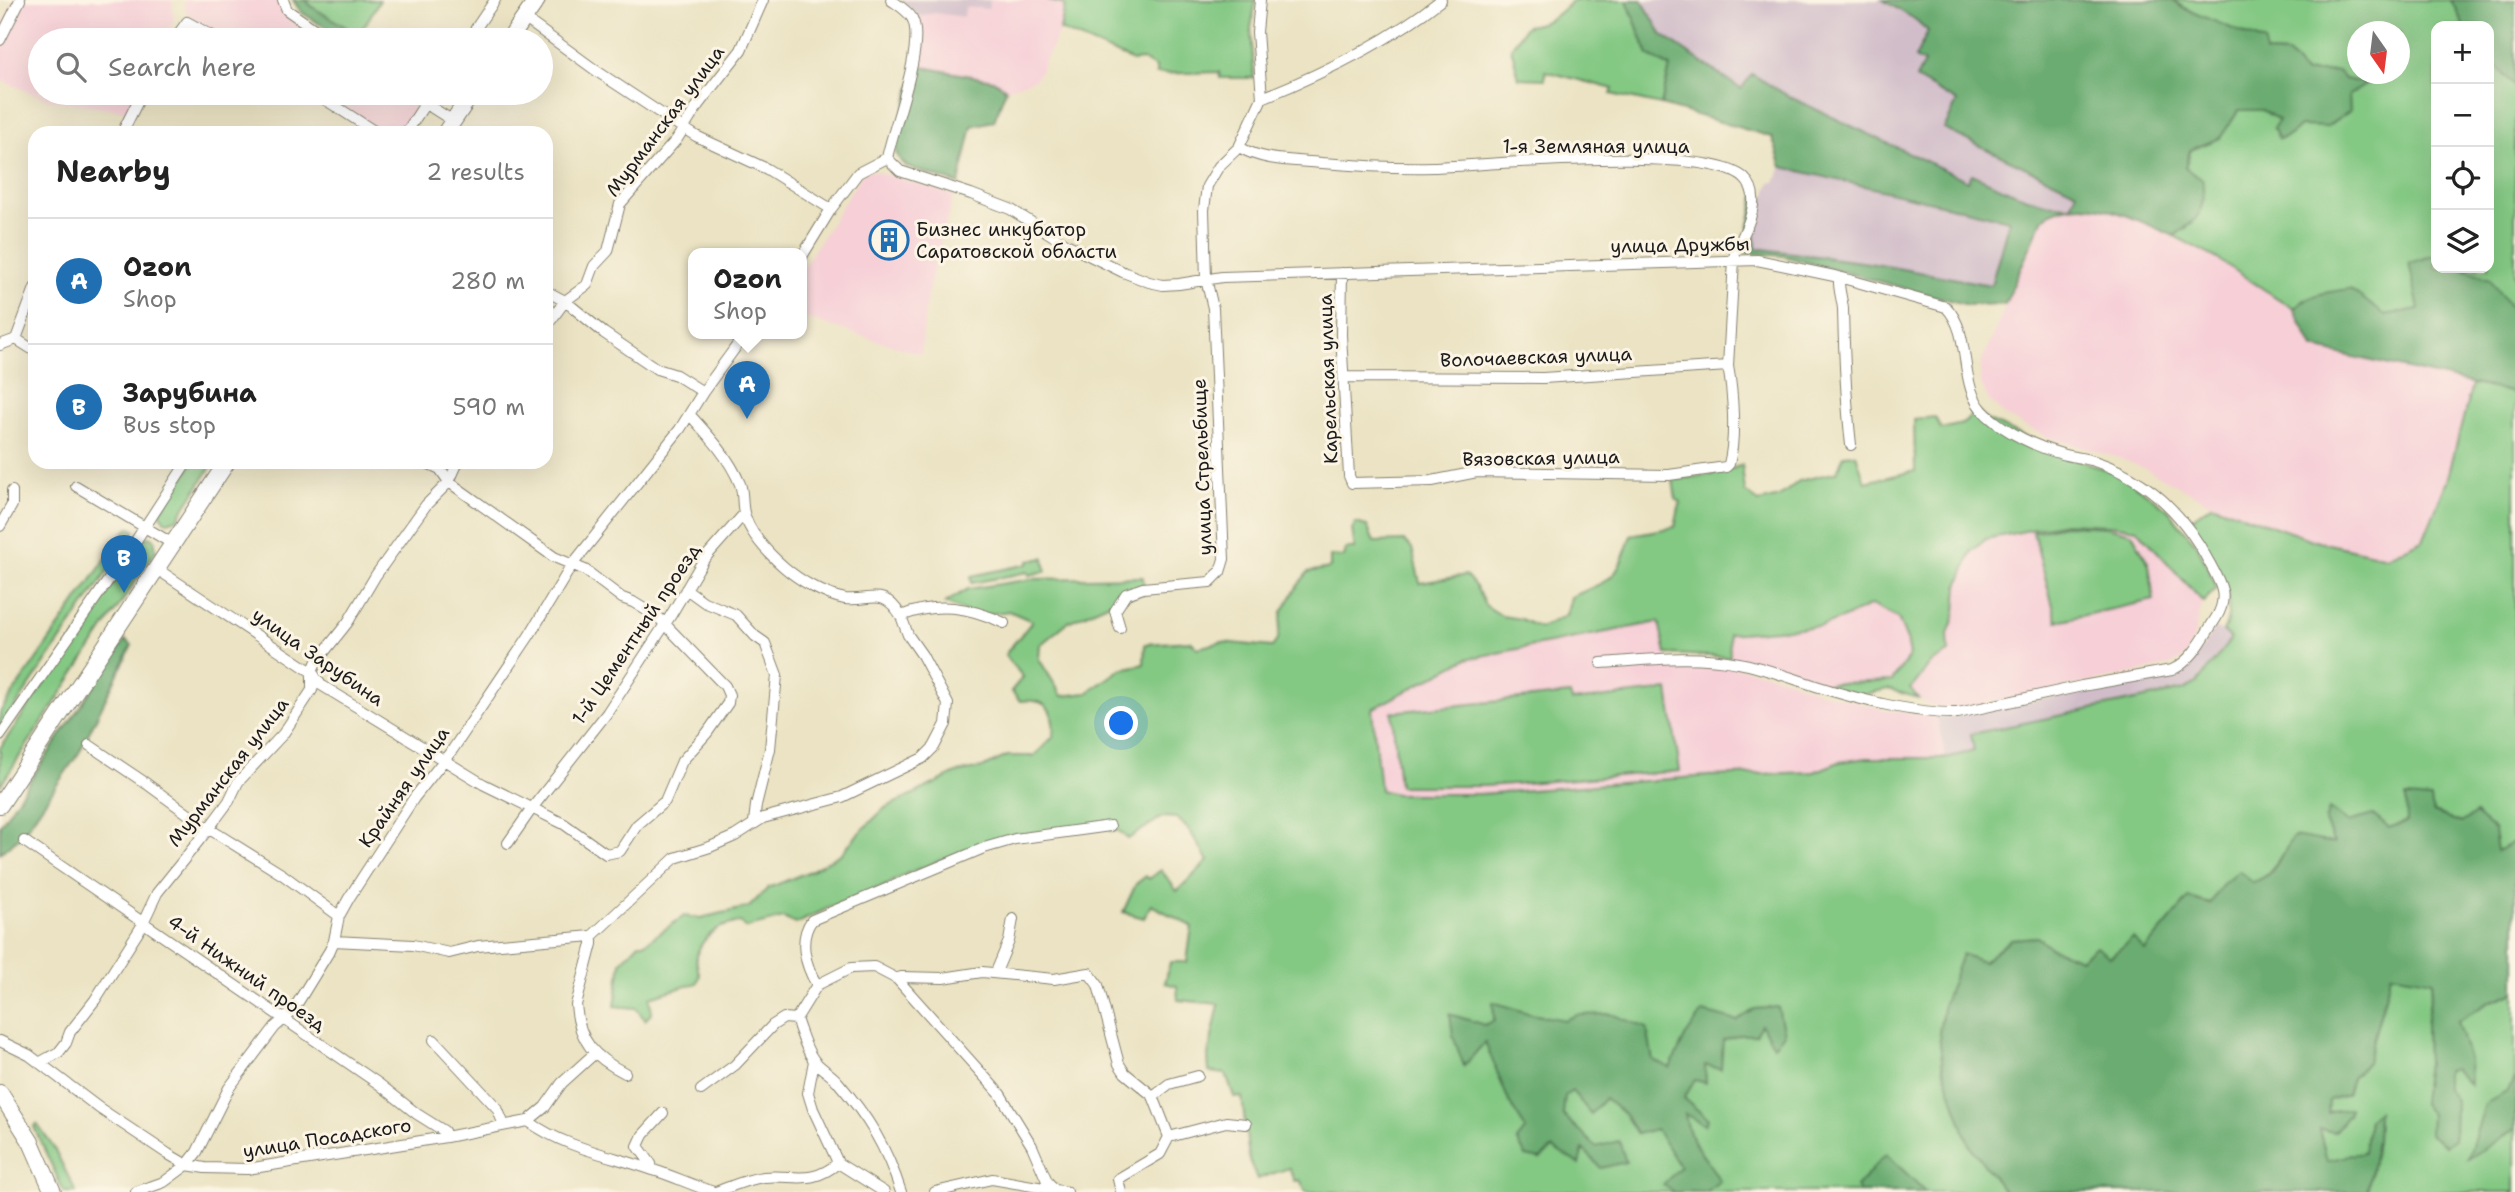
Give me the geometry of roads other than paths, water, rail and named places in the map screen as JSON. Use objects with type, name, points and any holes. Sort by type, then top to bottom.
[{"type":"main road","points":[[517,28],[537,0]]},
{"type":"main road","points":[[450,126],[464,105]]},
{"type":"main road","points":[[0,805],[222,469]]},
{"type":"main road","points":[[0,1093],[31,1142],[53,1192]]},
{"type":"street","points":[[0,40],[20,0]]},
{"type":"street","points":[[476,28],[495,0]]},
{"type":"street","name":"Мурманская улица","points":[[553,318],[565,302],[587,285],[594,267],[608,251],[620,204],[684,128],[698,105],[741,50],[764,0]]},
{"type":"street","points":[[807,248],[831,209],[858,173],[887,158],[915,46],[915,26],[911,16],[891,0]]},
{"type":"street","points":[[1206,279],[1204,210],[1207,186],[1219,166],[1239,147],[1262,98],[1257,32],[1260,0]]},
{"type":"street","points":[[1262,98],[1314,77],[1393,32],[1441,0]]},
{"type":"street","points":[[285,5],[315,28]]},
{"type":"street","points":[[524,18],[538,28]]},
{"type":"street","points":[[183,28],[187,22],[198,28]]},
{"type":"street","points":[[553,39],[696,136],[767,169],[831,209]]},
{"type":"street","points":[[126,126],[136,105]]},
{"type":"street","points":[[334,105],[366,126]]},
{"type":"street","points":[[410,126],[424,105]]},
{"type":"street","points":[[427,105],[448,126]]},
{"type":"street","name":"1-я Земляная улица","points":[[1239,147],[1249,153],[1290,161],[1389,168],[1574,160],[1700,163],[1731,171],[1744,178],[1752,189],[1754,203],[1734,260],[1728,366],[1731,380],[1732,439],[1729,464]]},
{"type":"street","name":"улица Дружбы","points":[[887,158],[900,171],[1010,209],[1068,245],[1123,272],[1163,285],[1206,279],[1342,273],[1757,260],[1839,277],[1946,307],[1954,316],[1960,331],[1970,387],[1987,416],[2030,441],[2061,454],[2123,472],[2153,490],[2200,544],[2223,596],[2223,606],[2198,648],[2184,664],[2160,673],[2081,686],[1958,713],[1896,706],[1737,663],[1690,659],[1601,663]]},
{"type":"street","name":"Карельская улица","points":[[1342,273],[1341,335],[1349,476],[1352,484]]},
{"type":"street","points":[[1839,277],[1838,288],[1843,303],[1845,390],[1851,445]]},
{"type":"street","name":"улица Стрельбище","points":[[1120,628],[1115,611],[1126,594],[1143,588],[1210,582],[1220,572],[1224,559],[1213,308],[1206,279]]},
{"type":"street","points":[[553,294],[657,369],[676,375],[702,392]]},
{"type":"street","points":[[0,345],[16,339],[28,307]]},
{"type":"street","points":[[16,339],[28,347]]},
{"type":"street","name":"Крайняя улица","points":[[136,1192],[164,1182],[187,1165],[197,1152],[229,1088],[275,1027],[292,1012],[334,941],[339,916],[414,798],[445,760],[529,636],[572,565],[690,415],[702,392],[742,339]]},
{"type":"street","name":"Волочаевская улица","points":[[1345,377],[1543,378],[1728,366]]},
{"type":"street","points":[[334,941],[413,945],[449,953],[478,946],[592,936],[676,858],[735,836],[754,822],[842,797],[923,758],[934,747],[946,724],[948,704],[908,635],[896,608],[881,597],[847,599],[825,592],[785,568],[766,550],[752,531],[744,514],[741,486],[722,450],[690,415]]},
{"type":"street","name":"Вязовская улица","points":[[1352,484],[1432,481],[1477,472],[1669,475],[1726,467],[1729,464]]},
{"type":"street","points":[[0,736],[182,469]]},
{"type":"street","points":[[440,469],[449,482],[554,557],[585,570],[622,598],[633,602],[665,624]]},
{"type":"street","name":"Мурманская улица","points":[[39,1063],[59,1052],[66,1043],[70,1032],[114,972],[157,893],[229,801],[238,782],[283,734],[312,690],[312,672],[317,661],[348,622],[376,575],[426,505],[449,482],[455,469]]},
{"type":"street","points":[[76,486],[173,544]]},
{"type":"street","points":[[0,526],[12,505],[12,491]]},
{"type":"street","name":"1-й Цементный проезд","points":[[509,843],[533,807],[607,713],[704,559],[744,514]]},
{"type":"street","name":"улица Зарубина","points":[[157,569],[312,672],[321,685],[483,784],[564,824],[606,854],[620,851],[637,825],[665,801],[682,761],[707,733],[728,703],[729,695],[725,686],[665,624]]},
{"type":"street","points":[[686,589],[704,601],[736,615],[765,643],[778,675],[770,749],[754,822]]},
{"type":"street","points":[[901,617],[924,608],[951,608],[978,611],[1004,623]]},
{"type":"street","points":[[89,745],[209,828],[283,875],[339,916]]},
{"type":"street","points":[[817,985],[812,977],[803,942],[805,929],[812,919],[984,848],[1015,839],[1110,826]]},
{"type":"street","name":"4-й Нижний проезд","points":[[24,841],[379,1084],[443,1131],[446,1138]]},
{"type":"street","points":[[996,972],[1009,941],[1013,919]]},
{"type":"street","points":[[592,936],[576,1005],[580,1024],[594,1054],[625,1073]]},
{"type":"street","points":[[796,1019],[817,985],[851,968],[874,967],[897,979],[1000,1094],[1032,1146],[1047,1181],[1054,1188]]},
{"type":"street","points":[[897,979],[943,978],[982,972],[1054,979],[1089,974],[1093,976],[1098,985],[1119,1064],[1125,1073],[1153,1096],[1169,1137]]},
{"type":"street","points":[[701,1090],[735,1065],[773,1025],[784,1018],[796,1019]]},
{"type":"street","points":[[796,1019],[814,1061],[836,1080],[873,1126],[887,1152],[901,1192]]},
{"type":"street","points":[[434,1040],[497,1108],[504,1125]]},
{"type":"street","name":"улица Посадского","points":[[0,1041],[39,1063],[99,1108],[187,1165],[205,1168],[247,1169],[446,1138],[528,1121]]},
{"type":"street","points":[[594,1054],[562,1083],[545,1107],[528,1121],[555,1138],[715,1192],[749,1179],[816,1176],[838,1163]]},
{"type":"street","points":[[814,1061],[808,1093],[838,1163],[884,1192]]},
{"type":"street","points":[[1153,1096],[1169,1084],[1198,1076]]},
{"type":"street","points":[[652,1169],[652,1164],[638,1146],[663,1113]]},
{"type":"street","points":[[1121,1192],[1118,1179],[1160,1154],[1169,1137],[1226,1122],[1246,1124]]},
{"type":"street","points":[[935,1192],[992,1179],[1067,1192]]},
{"type":"place","name":"Бизнес инкубатор Саратовской области","points":[[889,240]]},
{"type":"place","name":"Ozon","points":[[747,419]]},
{"type":"place","name":"Зарубина","points":[[124,593]]}]
